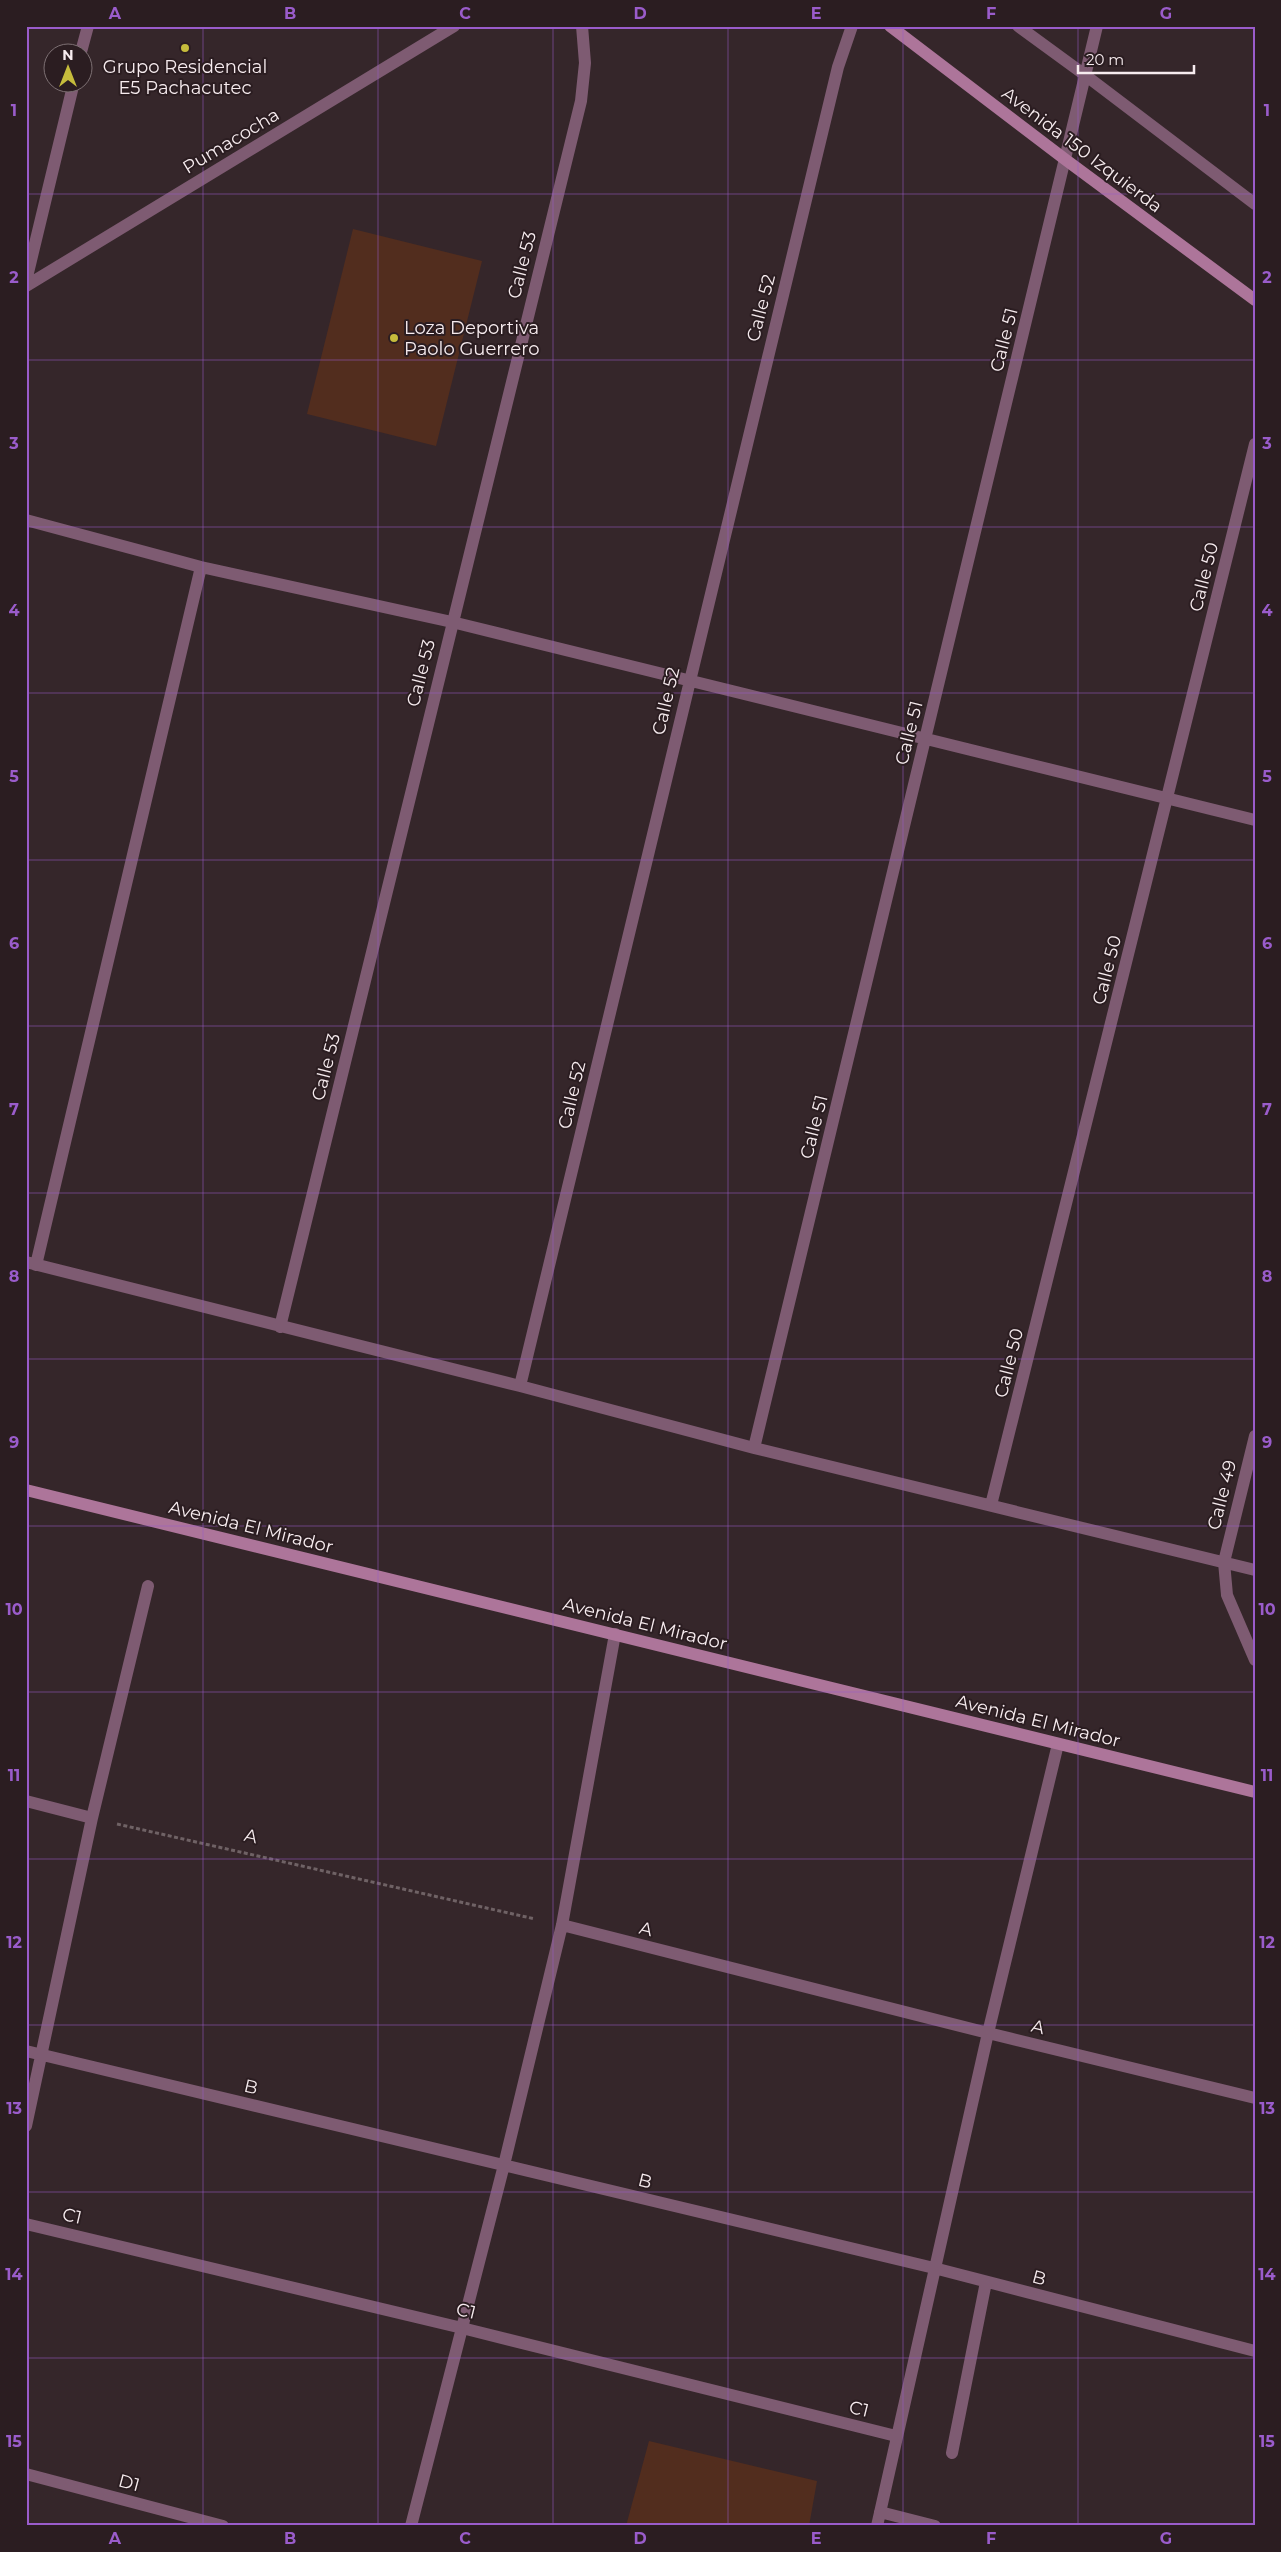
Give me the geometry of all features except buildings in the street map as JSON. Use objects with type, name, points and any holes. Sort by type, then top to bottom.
[{"type":"street","points":[[84,42],[88,26]]},
{"type":"street","name":"Pumacocha","points":[[26,286],[454,26]]},
{"type":"street","name":"Calle 53","points":[[280,1327],[581,101],[585,63],[582,26]]},
{"type":"street","name":"Calle 52","points":[[520,1386],[835,76],[852,26]]},
{"type":"street","name":"Avenida 150 Izquierda","points":[[890,26],[1066,160],[1255,300]]},
{"type":"street","points":[[1018,26],[1255,204]]},
{"type":"street","name":"Calle 51","points":[[754,1448],[1097,26]]},
{"type":"street","points":[[26,281],[72,92]]},
{"type":"street","name":"Calle 50","points":[[991,1505],[1255,444]]},
{"type":"street","points":[[26,520],[202,567],[452,622],[1255,820]]},
{"type":"street","points":[[202,567],[31,1264],[520,1386],[754,1448],[1255,1570]]},
{"type":"street","name":"Calle 49","points":[[1255,1436],[1224,1562],[1227,1595],[1255,1660]]},
{"type":"street","name":"Avenida El Mirador","points":[[26,1490],[1255,1792]]},
{"type":"street","points":[[26,2126],[92,1818],[148,1586]]},
{"type":"street","points":[[411,2526],[504,2165],[562,1926],[615,1634]]},
{"type":"street","points":[[877,2526],[988,2033],[1058,1744]]},
{"type":"street","points":[[26,1801],[92,1818]]},
{"type":"street","name":"A","points":[[562,1926],[1255,2098]]},
{"type":"street","name":"B","points":[[26,2051],[934,2268],[1255,2351]]},
{"type":"street","name":"C1","points":[[26,2224],[462,2328],[896,2436]]},
{"type":"street","points":[[952,2453],[986,2282]]},
{"type":"street","name":"D1","points":[[26,2474],[223,2526]]},
{"type":"street","points":[[880,2512],[928,2525]]},
{"type":"path","name":"A","points":[[92,1818],[562,1926]]},
{"type":"shaded area","name":"Loza Deportiva Paolo Guerrero","points":[[353,229],[482,261],[436,446],[307,414]]},
{"type":"shaded area","points":[[649,2441],[817,2481],[809,2526],[626,2526]]},
{"type":"place","name":"Grupo Residencial E5 Pachacutec","points":[[185,48]]},
{"type":"place","name":"Loza Deportiva Paolo Guerrero","points":[[394,338]]}]
